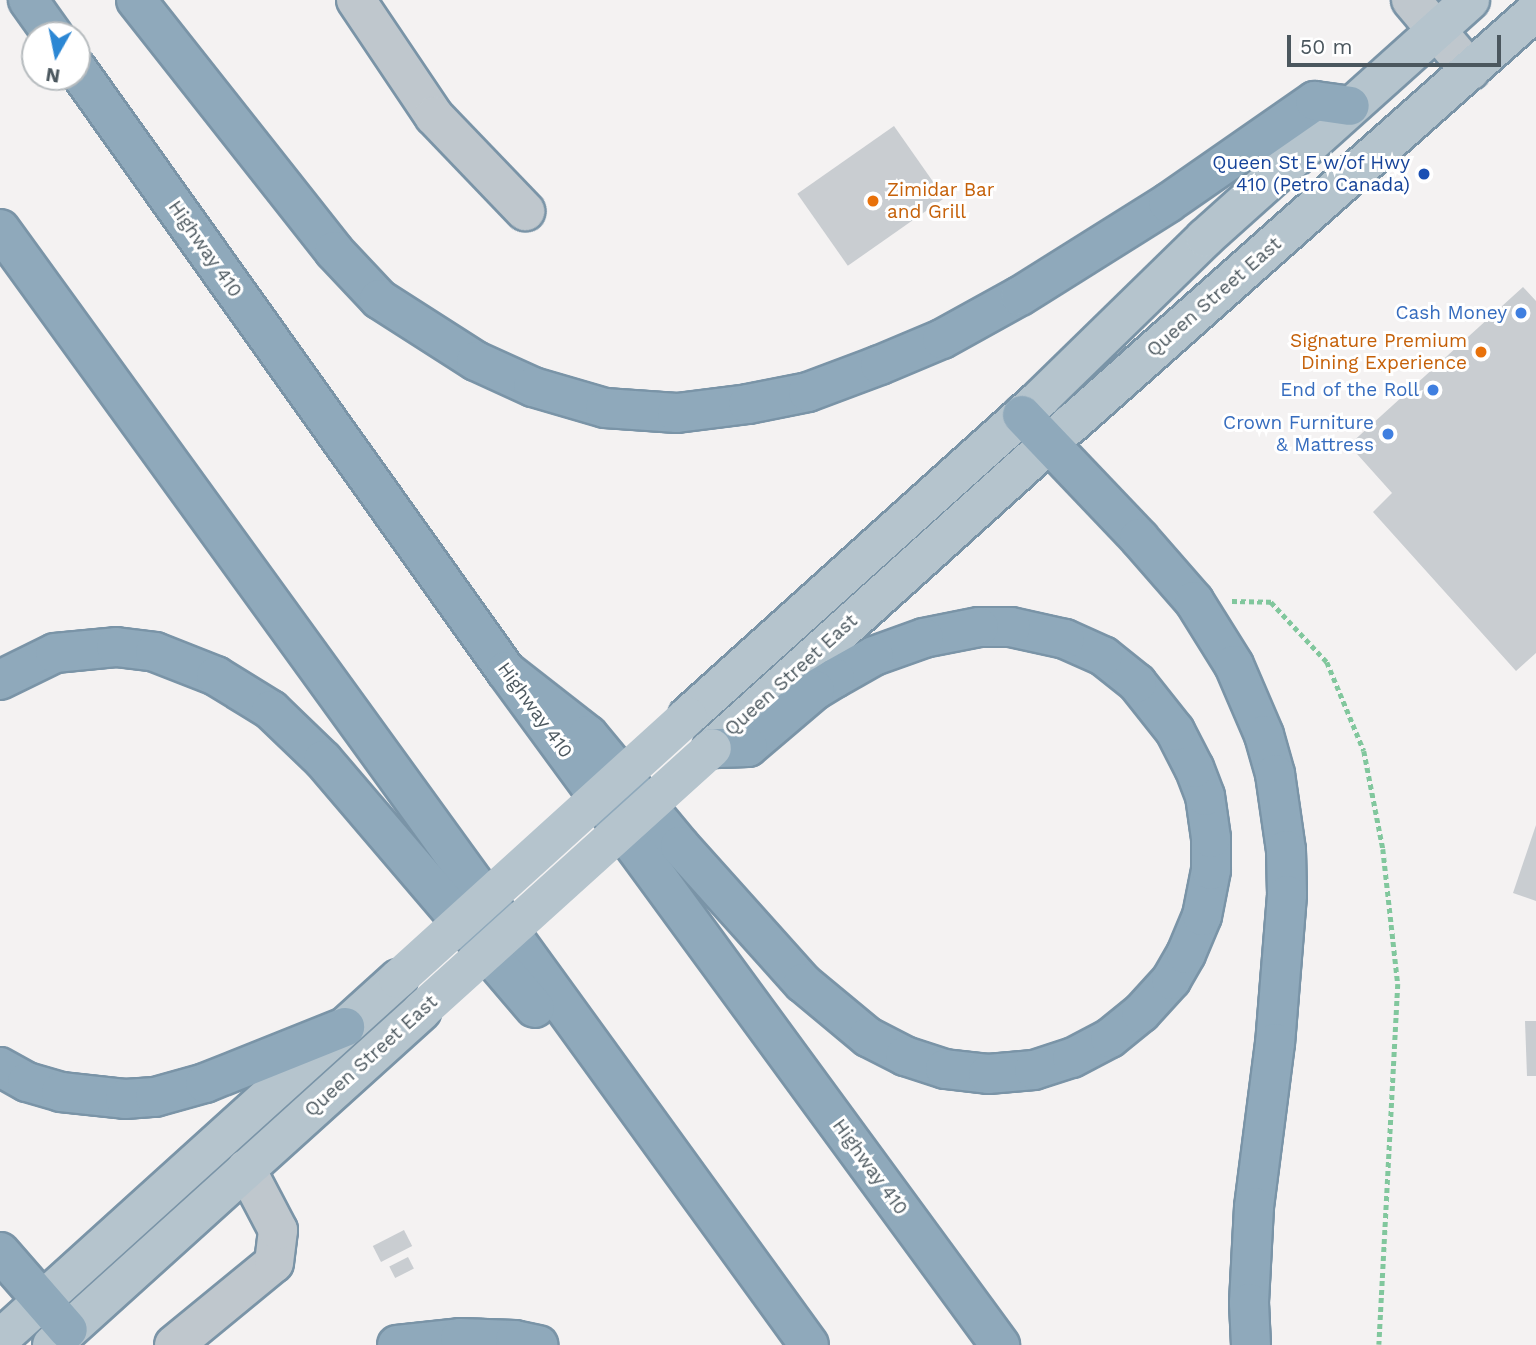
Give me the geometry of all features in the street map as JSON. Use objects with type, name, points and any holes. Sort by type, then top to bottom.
[{"type":"highway","points":[[28,0],[43,21]]},
{"type":"highway","points":[[136,0],[334,251],[379,299],[476,361],[533,387],[605,408],[677,413],[748,404],[808,392],[880,365],[942,339],[1020,296],[1168,203],[1315,101],[1350,106]]},
{"type":"highway","name":"Highway 410","points":[[91,89],[506,671],[1000,1345]]},
{"type":"highway","points":[[0,229],[809,1345]]},
{"type":"highway","points":[[1021,415],[1139,538],[1194,601],[1234,664],[1264,735],[1275,774],[1286,850],[1287,895],[1283,964],[1254,1207],[1249,1303],[1251,1345]]},
{"type":"highway","points":[[506,671],[588,735],[680,846],[803,983],[868,1037],[905,1056],[945,1069],[988,1074],[1034,1070],[1072,1058],[1110,1038],[1141,1013],[1171,980],[1186,954],[1202,916],[1211,870],[1211,838],[1205,796],[1194,768],[1175,732],[1137,683],[1103,656],[1065,639],[1012,627],[979,627],[924,638],[874,656],[815,690],[748,747],[712,748]]},
{"type":"highway","points":[[0,680],[55,653],[116,647],[155,652],[216,676],[271,710],[323,760],[546,1020],[598,1056]]},
{"type":"highway","points":[[0,1067],[27,1082],[61,1092],[125,1098],[155,1097],[205,1083],[345,1027]]},
{"type":"highway","points":[[0,1252],[42,1301],[60,1338]]},
{"type":"highway","points":[[397,1345],[460,1338],[515,1340],[538,1345]]},
{"type":"main road","name":"Queen Street East","points":[[0,1339],[1021,415],[1205,238],[1471,0]]},
{"type":"main road","name":"Queen Street East","points":[[60,1338],[1049,444],[1536,11]]},
{"type":"lane","points":[[356,0],[434,116],[525,211]]},
{"type":"lane","points":[[1411,0],[1470,70]]},
{"type":"lane","points":[[174,1345],[274,1263],[278,1230],[246,1169]]},
{"type":"path","points":[[1194,601],[1271,602],[1327,662],[1364,751],[1383,849],[1398,985],[1379,1345]]},
{"type":"building","points":[[894,126],[944,198],[848,266],[797,194]]},
{"type":"building","points":[[1523,287],[1536,301],[1536,653],[1516,671],[1373,512],[1392,493],[1349,445]]},
{"type":"building","points":[[1536,825],[1536,901],[1513,893]]},
{"type":"building","points":[[1525,1021],[1536,1021],[1536,1076],[1527,1076]]},
{"type":"building","points":[[404,1230],[412,1246],[381,1262],[373,1246]]},
{"type":"building","points":[[408,1257],[414,1269],[395,1278],[389,1267]]},
{"type":"place","name":"Queen St E w/of Hwy 410 (Petro Canada)","points":[[1424,174]]},
{"type":"place","name":"Zimidar Bar and Grill","points":[[873,201]]},
{"type":"place","name":"Cash Money","points":[[1521,313]]},
{"type":"place","name":"Signature Premium Dining Experience","points":[[1481,352]]},
{"type":"place","name":"End of the Roll","points":[[1433,390]]},
{"type":"place","name":"Crown Furniture & Mattress","points":[[1388,434]]}]
